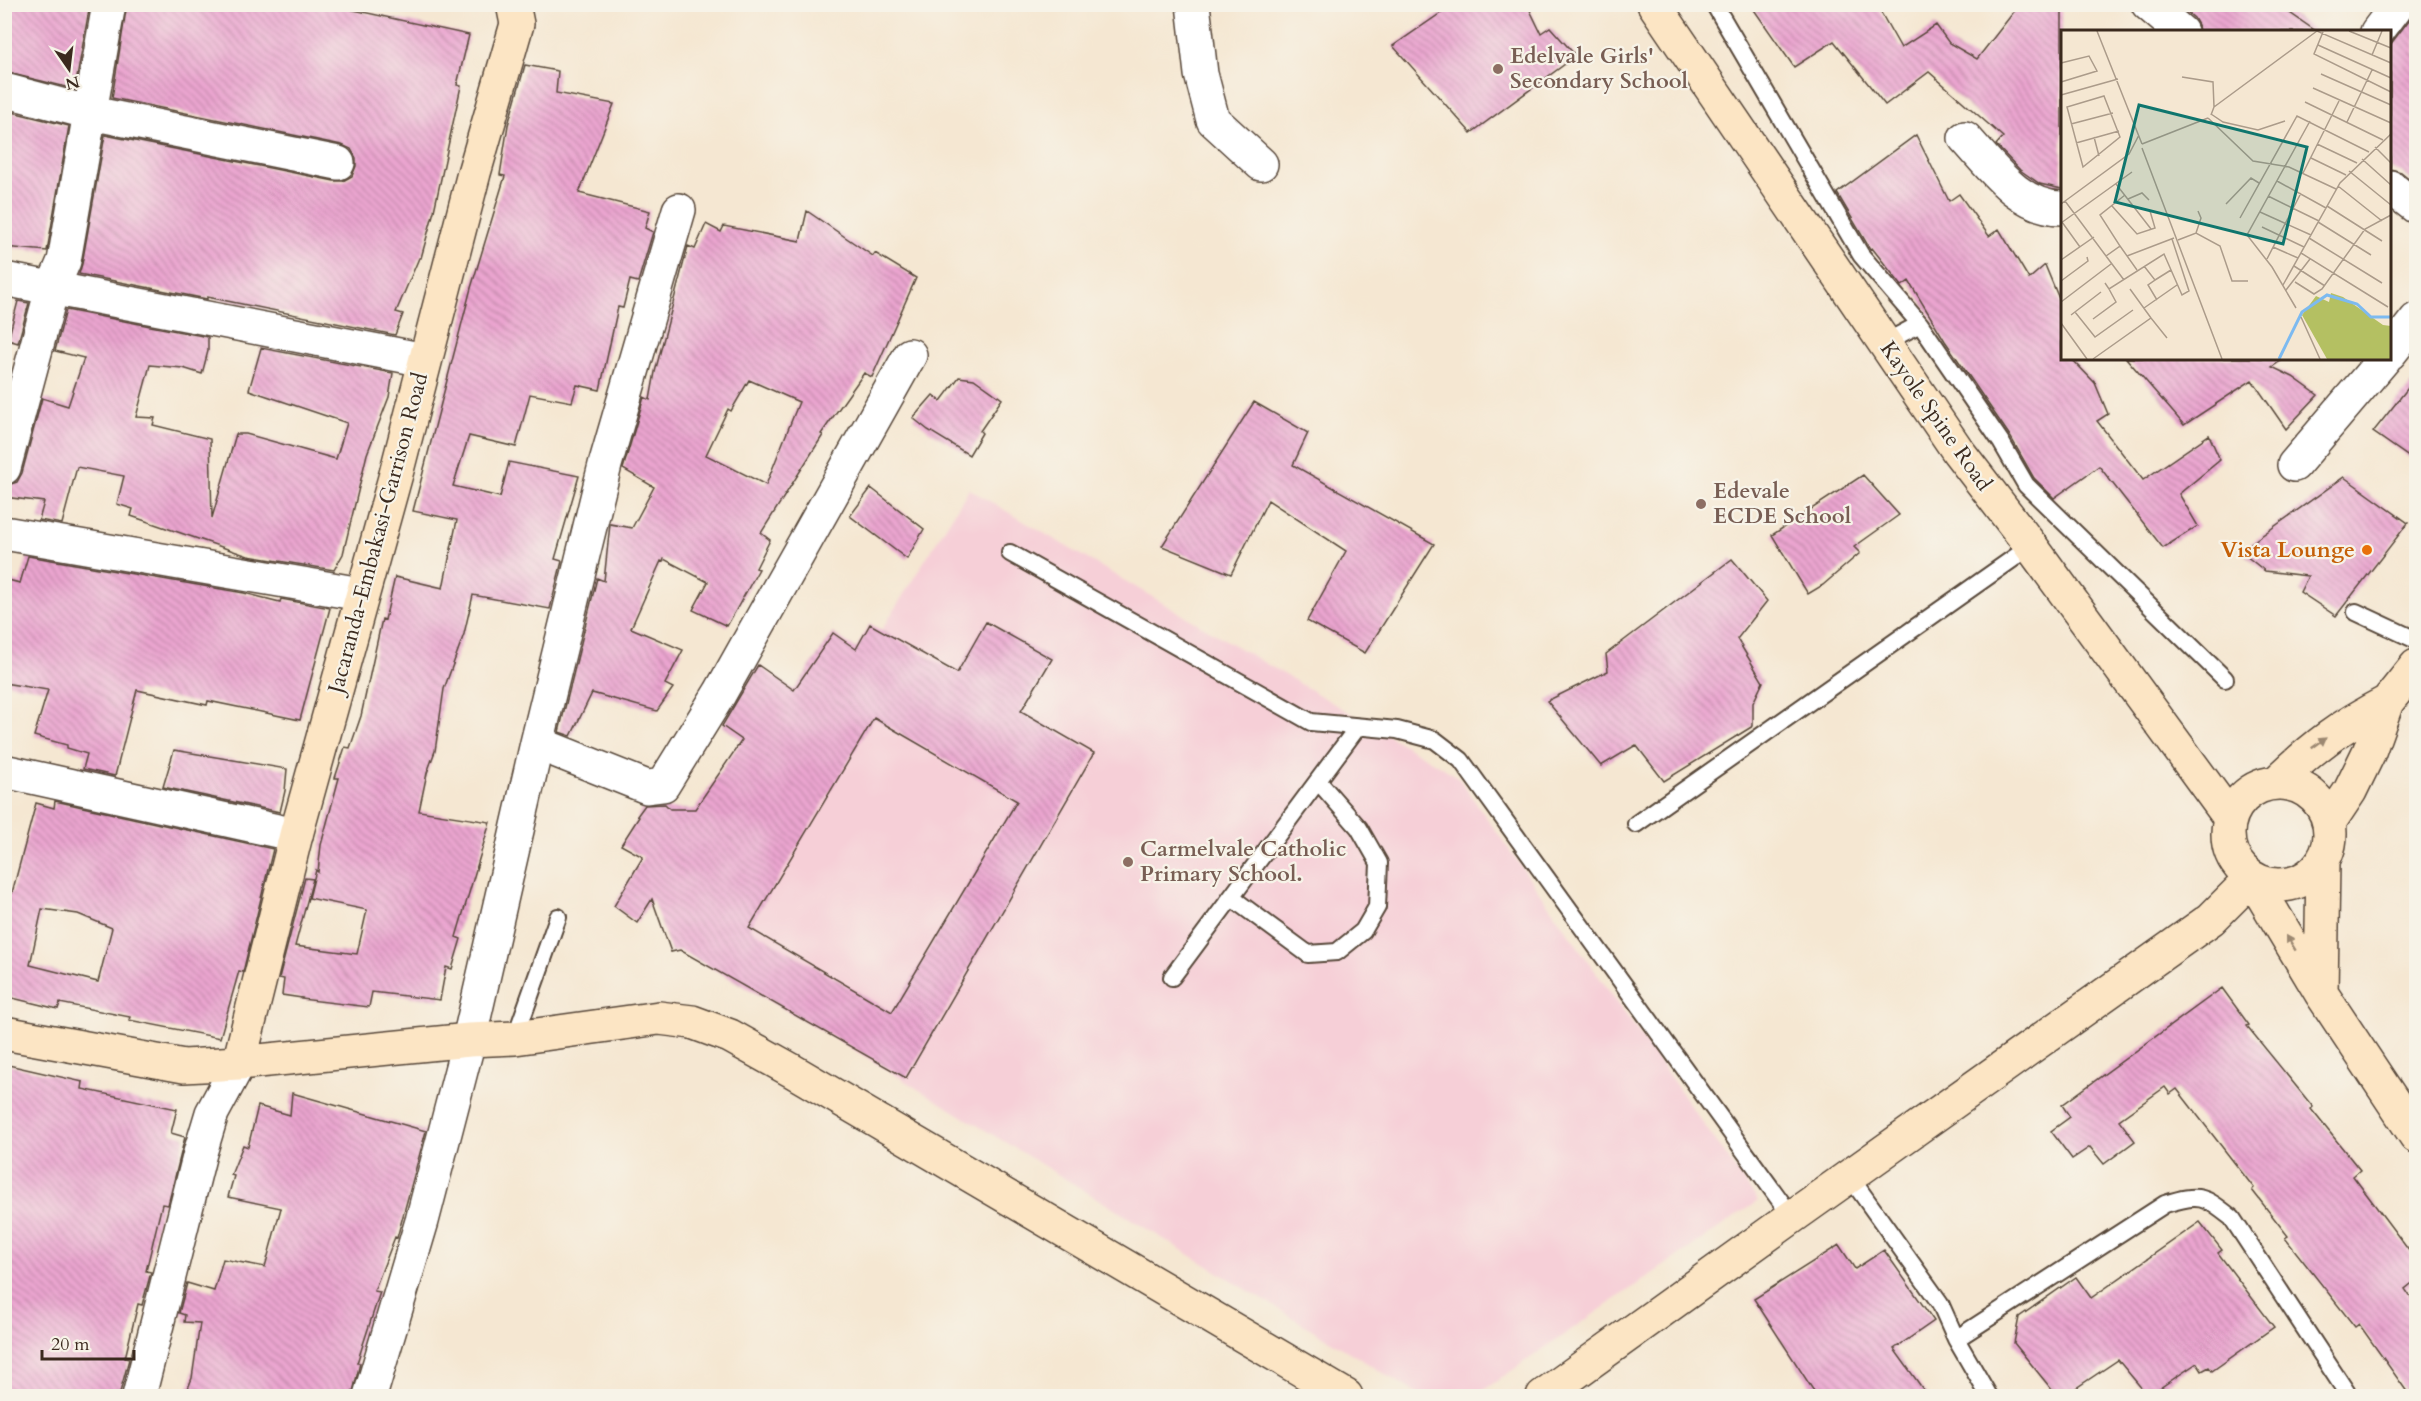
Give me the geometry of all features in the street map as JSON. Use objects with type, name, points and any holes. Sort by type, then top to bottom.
[{"type":"street","points":[[4,468],[52,289],[64,261],[109,4]]},
{"type":"street","name":"Jacaranda-Embakasi-Garrison Road","points":[[239,1063],[296,835],[396,474],[474,173],[517,24],[513,4]]},
{"type":"street","points":[[1193,4],[1201,74],[1213,120],[1261,164]]},
{"type":"street","name":"Kayole Spine Road","points":[[1654,4],[1958,451],[2031,546],[2230,819]]},
{"type":"street","points":[[2148,4],[2179,30]]},
{"type":"street","points":[[2378,30],[2398,4]]},
{"type":"street","points":[[4,90],[91,113],[338,163]]},
{"type":"street","points":[[1965,138],[2018,195],[2038,203],[2061,208]]},
{"type":"street","points":[[2391,188],[2416,207]]},
{"type":"street","points":[[370,1396],[422,1221],[469,1040],[537,743],[605,465],[679,210]]},
{"type":"street","points":[[4,279],[425,360]]},
{"type":"street","points":[[2391,352],[2416,320]]},
{"type":"street","points":[[537,743],[647,787],[663,785],[720,693],[910,355]]},
{"type":"street","points":[[2294,465],[2383,360]]},
{"type":"street","points":[[4,533],[361,594]]},
{"type":"street","points":[[2330,822],[2350,791],[2369,752],[2388,702],[2416,666]]},
{"type":"street","points":[[2276,783],[2309,750],[2348,722],[2388,702]]},
{"type":"street","points":[[4,771],[296,835]]},
{"type":"street","points":[[2321,993],[2324,862],[2331,842],[2330,822],[2321,803],[2305,789],[2291,784],[2276,783],[2262,786],[2249,793],[2238,803],[2230,819],[2228,835],[2231,852],[2239,867],[2252,878],[2267,884],[2283,886],[2299,882],[2313,874],[2324,862]]},
{"type":"street","points":[[2252,878],[2321,993],[2416,1136]]},
{"type":"street","points":[[1543,1396],[2211,919],[2252,878]]},
{"type":"street","points":[[4,1033],[184,1066],[239,1063],[469,1040],[515,1038],[659,1018],[692,1022],[730,1036],[791,1070],[1346,1396]]},
{"type":"street","points":[[139,1396],[212,1113],[239,1063]]},
{"type":"lane","points":[[1714,4],[1861,255],[1920,324],[2001,441],[2026,485],[2224,679]]},
{"type":"lane","points":[[1884,343],[1920,324]]},
{"type":"lane","points":[[1636,824],[2031,546]]},
{"type":"lane","points":[[1010,553],[1311,722],[1397,730],[1435,740],[1461,760],[1792,1217]]},
{"type":"lane","points":[[2356,612],[2416,640]]},
{"type":"lane","points":[[1172,977],[1358,728]]},
{"type":"lane","points":[[1232,898],[1308,954],[1337,952],[1363,931],[1377,907],[1379,863],[1359,828],[1318,781]]},
{"type":"lane","points":[[515,1038],[558,917]]},
{"type":"lane","points":[[1850,1177],[1940,1303],[1956,1338],[1989,1396]]},
{"type":"lane","points":[[1956,1338],[2165,1204],[2191,1196],[2212,1202],[2232,1218],[2349,1396]]},
{"type":"shaded area","name":"Carmelvale Catholic Primary School.","points":[[969,489],[1457,776],[1758,1201],[1475,1396],[1421,1396],[685,947]]},
{"type":"building","points":[[4,4],[90,4],[75,89],[4,72]]},
{"type":"building","points":[[127,4],[351,4],[349,9],[469,35],[457,85],[461,86],[434,211],[421,258],[419,258],[396,312],[403,314],[395,335],[79,274],[105,135],[334,181],[343,181],[352,176],[356,166],[356,158],[351,149],[342,145],[112,98]]},
{"type":"building","points":[[1454,4],[1527,4],[1541,33],[1550,27],[1576,56],[1471,133],[1393,46]]},
{"type":"building","points":[[1750,4],[1876,4],[1901,48],[1936,25],[1949,43],[1977,59],[2020,4],[2056,4],[2062,12],[2061,189],[2040,184],[2020,170],[1996,145],[2003,137],[1929,72],[1885,105],[1834,41],[1794,67]]},
{"type":"building","points":[[2178,4],[2277,4],[2314,30],[2199,30],[2194,18]]},
{"type":"building","points":[[2416,7],[2416,184],[2401,172],[2391,169],[2391,44],[2413,15]]},
{"type":"building","points":[[525,65],[558,71],[556,93],[614,104],[579,193],[650,211],[645,228],[653,232],[638,282],[630,280],[623,308],[618,307],[600,390],[577,385],[572,402],[530,394],[516,447],[469,436],[453,486],[500,497],[509,462],[579,476],[555,559],[562,561],[550,609],[473,595],[464,634],[444,689],[435,751],[427,773],[419,811],[490,822],[456,937],[461,939],[452,969],[446,967],[440,1000],[372,992],[369,1007],[282,995],[284,979],[279,978],[305,878],[313,879],[295,946],[357,954],[367,910],[309,898],[316,870],[318,872],[321,845],[339,778],[335,778],[345,747],[350,748],[361,716],[382,619],[385,620],[395,577],[443,588],[457,520],[413,511],[471,288],[505,176],[500,175],[508,125]]},
{"type":"building","points":[[4,110],[69,126],[47,251],[4,247]]},
{"type":"building","points":[[1916,135],[1949,201],[1959,194],[1989,236],[1999,229],[2029,279],[2045,265],[2061,304],[2061,360],[2073,360],[2095,383],[2108,414],[2097,421],[2143,480],[2209,435],[2220,460],[2179,494],[2198,526],[2163,548],[2099,466],[2054,498],[2034,478],[2010,436],[1945,341],[1909,281],[1902,286],[1872,248],[1870,249],[1837,193]]},
{"type":"building","points":[[807,211],[873,256],[875,253],[916,278],[872,377],[864,373],[821,434],[823,435],[761,533],[770,540],[756,568],[759,569],[727,626],[693,610],[708,582],[664,559],[663,562],[661,561],[631,628],[683,650],[665,684],[673,688],[657,711],[592,693],[571,736],[559,732],[597,578],[604,581],[610,524],[632,528],[654,487],[623,469],[644,397],[650,400],[655,372],[688,246],[695,249],[706,224],[721,232],[724,226],[800,241]],"holes":[[[749,380],[799,402],[766,485],[706,455],[728,409],[731,411]]]},
{"type":"building","points":[[18,301],[29,303],[18,343],[8,340]]},
{"type":"building","points":[[66,310],[208,337],[208,351],[202,374],[183,368],[150,365],[136,417],[155,418],[153,425],[210,439],[212,518],[236,434],[246,434],[336,459],[347,423],[249,390],[261,348],[393,373],[389,397],[367,454],[343,554],[334,570],[248,556],[131,516],[133,509],[117,504],[124,476],[77,467],[62,524],[39,520],[44,502],[4,497],[4,486],[17,482],[22,473],[42,398],[68,406],[84,358],[55,351]]},
{"type":"building","points":[[2128,360],[2282,360],[2272,367],[2293,377],[2318,395],[2286,429],[2252,380],[2184,425]]},
{"type":"building","points":[[959,377],[974,379],[1002,399],[980,431],[982,433],[969,455],[913,418],[933,395],[941,401]]},
{"type":"building","points":[[2416,378],[2416,462],[2373,432]]},
{"type":"building","points":[[1254,402],[1308,433],[1293,465],[1434,544],[1365,653],[1307,621],[1346,551],[1268,500],[1231,574],[1162,546]]},
{"type":"building","points":[[1863,475],[1899,515],[1854,547],[1860,553],[1823,585],[1808,594],[1772,535]]},
{"type":"building","points":[[2344,477],[2408,523],[2336,616],[2300,592],[2308,576],[2265,571],[2240,551]]},
{"type":"building","points":[[871,488],[924,529],[907,559],[850,516]]},
{"type":"building","points":[[28,556],[244,593],[280,602],[281,599],[330,608],[300,720],[208,701],[207,705],[137,690],[115,776],[83,769],[87,754],[67,748],[67,745],[34,736],[48,690],[4,683],[4,579],[20,583]]},
{"type":"building","points":[[1732,559],[1767,601],[1737,639],[1763,682],[1753,703],[1753,726],[1664,781],[1636,745],[1601,766],[1547,701],[1608,671],[1606,654]]},
{"type":"building","points":[[986,622],[1052,659],[1021,711],[1094,753],[906,1078],[680,950],[671,952],[652,899],[637,923],[614,906],[643,857],[621,845],[639,817],[637,816],[645,805],[665,804],[670,809],[695,809],[742,740],[722,726],[758,665],[794,690],[833,633],[856,649],[870,624],[957,673]],"holes":[[[874,718],[1017,801],[892,1012],[749,928]]]},
{"type":"building","points":[[174,750],[287,769],[280,812],[163,787]]},
{"type":"building","points":[[55,801],[273,849],[243,972],[239,971],[220,1038],[129,1020],[130,1017],[60,1003],[58,1009],[4,996],[4,891],[12,893],[36,803],[54,808]],"holes":[[[42,909],[78,914],[112,928],[98,982],[30,965]]]},
{"type":"building","points":[[2222,988],[2249,1025],[2247,1026],[2313,1107],[2311,1109],[2360,1170],[2353,1176],[2416,1260],[2416,1280],[2405,1289],[2416,1305],[2416,1396],[2410,1396],[2359,1324],[2355,1327],[2285,1238],[2288,1236],[2252,1190],[2254,1188],[2177,1089],[2170,1094],[2165,1087],[2119,1120],[2135,1141],[2104,1164],[2090,1147],[2072,1159],[2051,1131],[2070,1117],[2062,1105]]},
{"type":"building","points":[[4,1064],[83,1082],[82,1089],[177,1109],[171,1133],[185,1137],[168,1205],[162,1204],[146,1271],[151,1272],[142,1305],[138,1304],[125,1358],[129,1359],[119,1396],[4,1396]]},
{"type":"building","points":[[292,1093],[426,1131],[397,1238],[395,1237],[374,1291],[380,1292],[357,1363],[360,1363],[352,1396],[185,1396],[192,1378],[200,1323],[184,1322],[185,1315],[179,1313],[187,1283],[214,1291],[223,1259],[265,1267],[281,1208],[228,1197],[234,1176],[231,1175],[243,1145],[248,1147],[258,1106],[290,1115]]},
{"type":"building","points":[[2200,1222],[2222,1250],[2218,1253],[2274,1327],[2212,1371],[2209,1367],[2202,1371],[2197,1363],[2148,1396],[2118,1360],[2064,1396],[2057,1396],[2014,1343],[2019,1317],[2076,1277],[2091,1298]]},
{"type":"building","points":[[1839,1245],[1855,1269],[1884,1250],[1934,1321],[1894,1349],[1928,1396],[1817,1396],[1754,1299]]},
{"type":"place","name":"Edelvale Girls' Secondary School","points":[[1498,69]]},
{"type":"place","name":"Edevale ECDE School","points":[[1701,504]]},
{"type":"place","name":"Vista Lounge","points":[[2367,550]]},
{"type":"place","name":"Carmelvale Catholic Primary School.","points":[[1128,862]]}]
